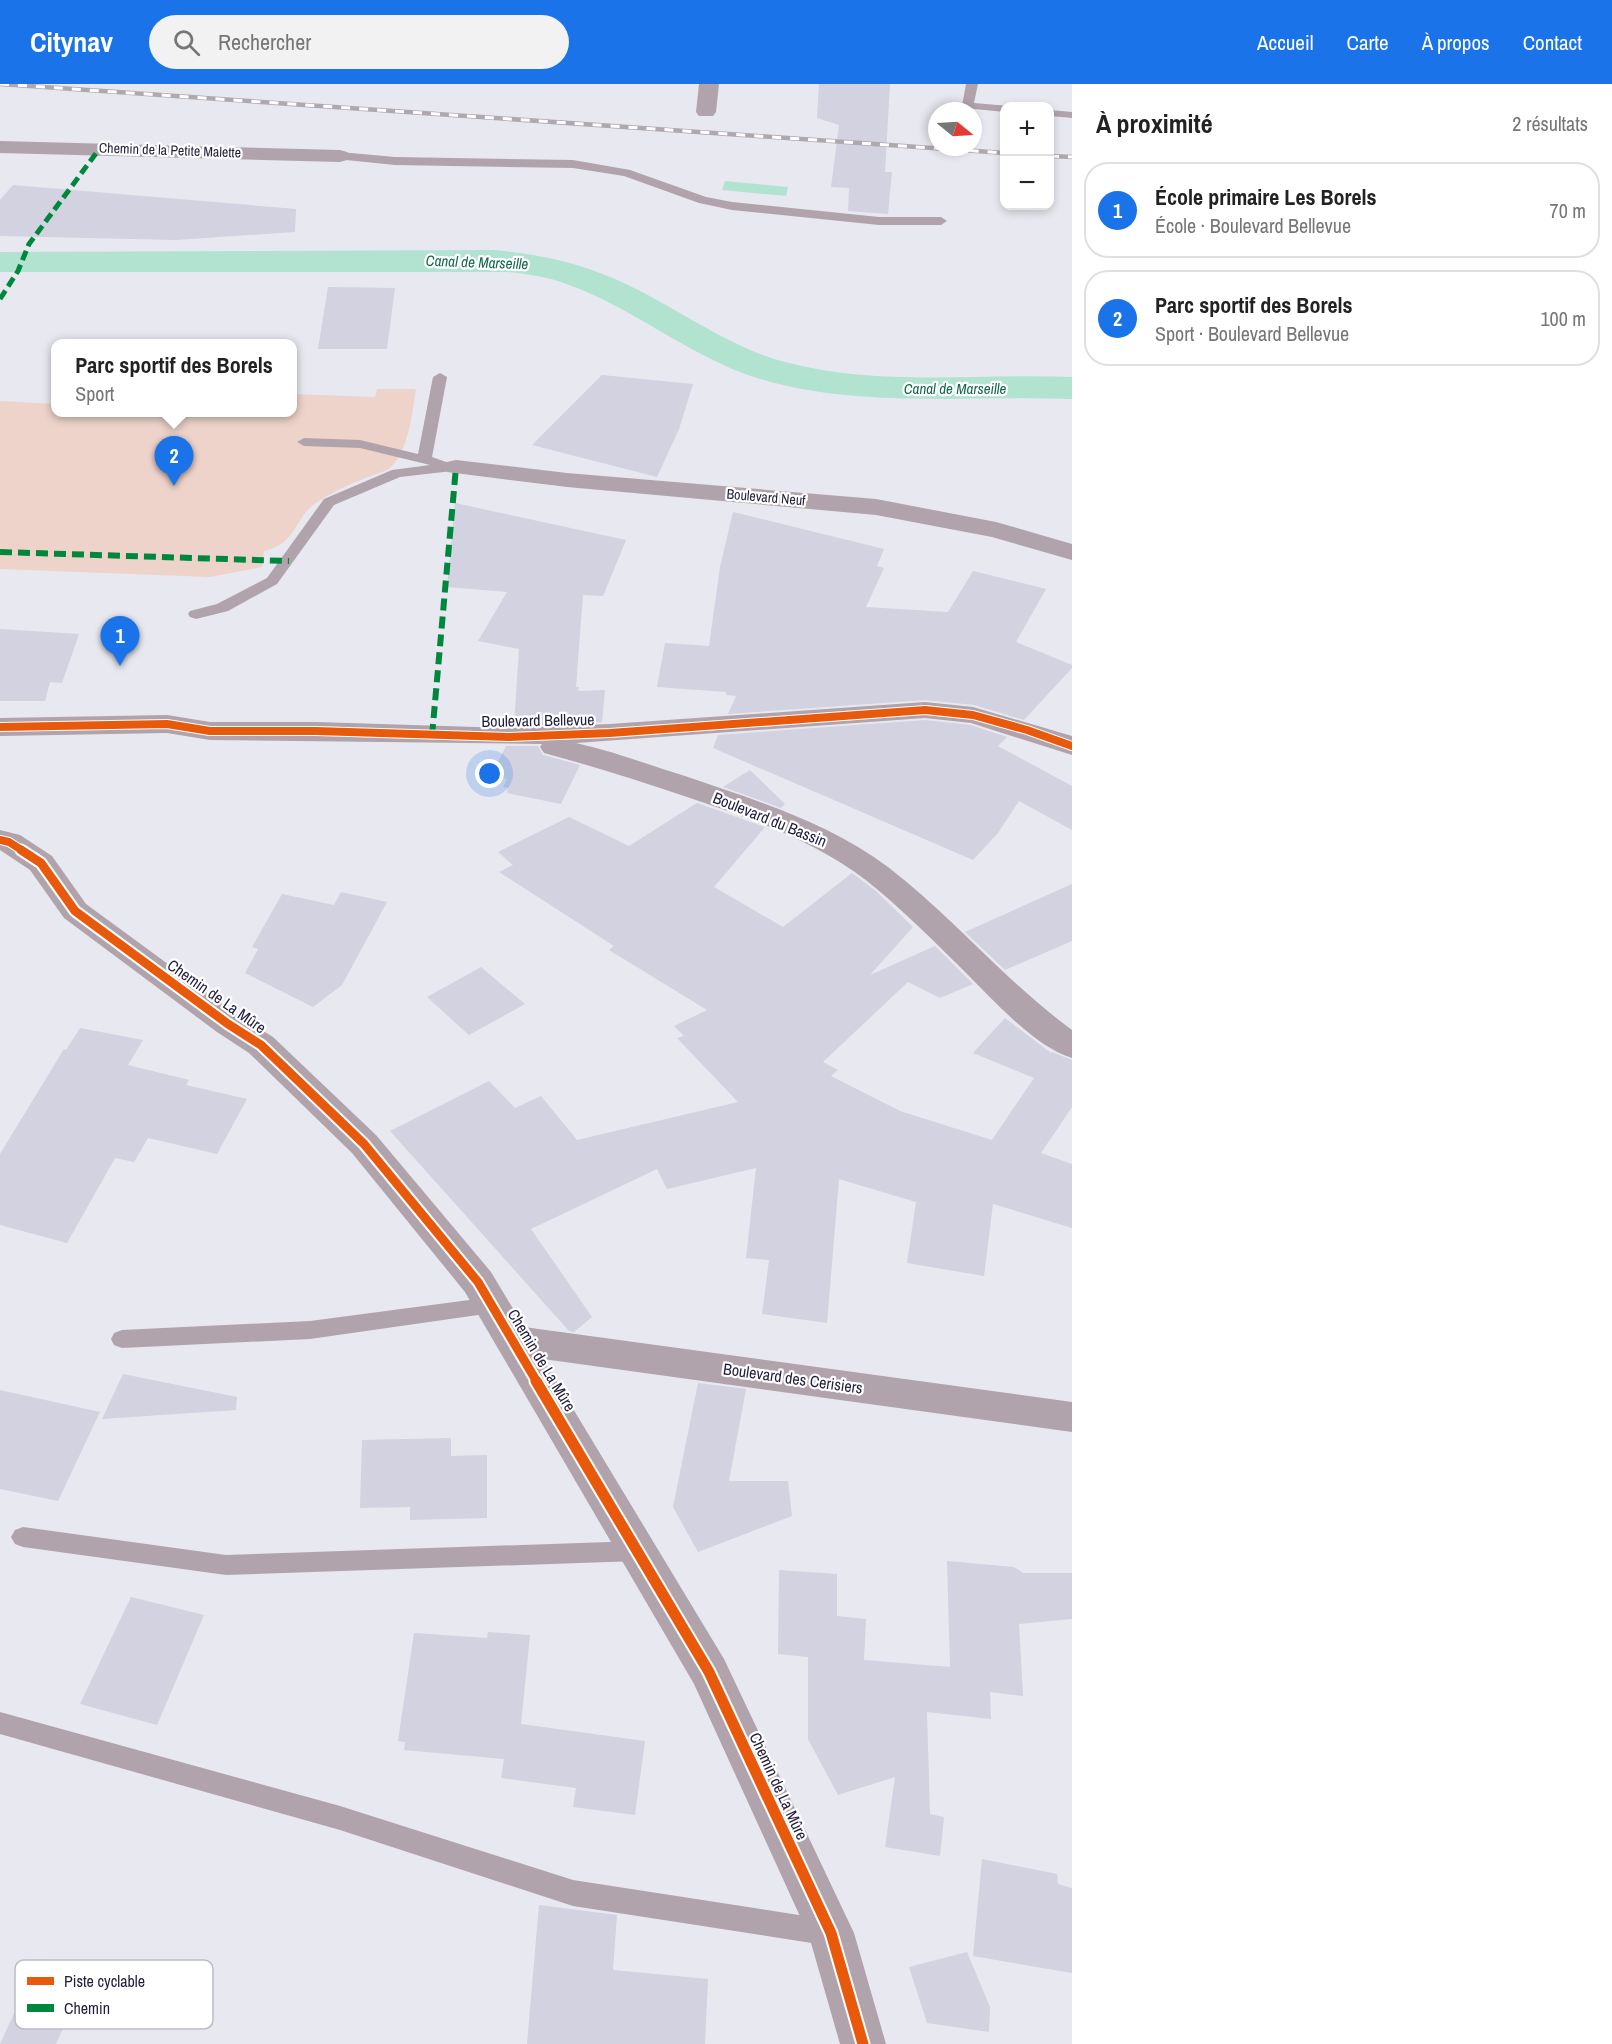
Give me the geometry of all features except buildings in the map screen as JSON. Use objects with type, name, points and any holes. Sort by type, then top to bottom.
[{"type":"street","points":[[706,112],[710,84]]},
{"type":"street","name":"Chemin de la Petite Malette","points":[[0,147],[121,148],[340,156]]},
{"type":"street","name":"Boulevard Neuf","points":[[456,467],[567,480],[876,507],[930,515],[996,530],[1072,552]]},
{"type":"street","name":"Boulevard Bellevue","points":[[0,727],[167,724],[210,731],[316,731],[508,737],[610,734],[765,720],[925,710],[973,715],[1027,730],[1072,746]]},
{"type":"street","name":"Boulevard du Bassin","points":[[508,737],[591,755],[732,802],[819,836],[877,874],[949,938],[1026,1013],[1072,1047]]},
{"type":"street","name":"Chemin de La Mûre","points":[[0,840],[9,842],[41,863],[75,911],[228,1024],[261,1045],[364,1144],[478,1282],[709,1672],[831,1933],[863,2044]]},
{"type":"street","name":"Boulevard des Cerisiers","points":[[513,1340],[1072,1417]]},
{"type":"lane","points":[[972,84],[968,106],[1000,109]]},
{"type":"lane","points":[[1054,113],[1072,115]]},
{"type":"lane","points":[[340,156],[395,162],[573,164],[626,173],[703,200],[732,206],[879,220],[941,221]]},
{"type":"lane","points":[[424,459],[440,377]]},
{"type":"lane","name":"Boulevard Neuf","points":[[304,442],[360,444],[456,467]]},
{"type":"lane","name":"Boulevard Neuf","points":[[196,614],[222,609],[272,582],[329,502],[397,473],[456,467]]},
{"type":"lane","points":[[122,1339],[310,1330],[492,1305]]},
{"type":"lane","points":[[23,1537],[226,1565],[638,1551]]},
{"type":"lane","points":[[0,1723],[340,1818],[573,1893],[831,1933]]},
{"type":"shaded area","points":[[725,181],[788,187],[786,196],[722,190]]},
{"type":"shaded area","points":[[377,389],[416,389],[409,430],[397,459],[385,471],[347,486],[316,503],[283,543],[264,551],[262,567],[210,577],[0,569],[0,401],[51,404],[51,417],[297,417],[297,394],[375,397]]},
{"type":"waterway","name":"Canal de Marseille","points":[[0,262],[507,261],[556,269],[579,276],[637,303],[726,353],[774,371],[811,379],[885,387],[1072,388]]},
{"type":"railway","points":[[0,84],[1000,153]]},
{"type":"railway","points":[[1054,156],[1072,157]]},
{"type":"marked path","points":[[0,299],[18,271],[29,244],[100,148]]},
{"type":"marked path","points":[[432,736],[456,467]]},
{"type":"marked path","points":[[0,552],[289,561]]},
{"type":"cycle path","points":[[0,727],[167,724],[210,731],[316,731],[509,737],[610,733],[925,710],[973,715],[1027,730],[1072,746]]},
{"type":"cycle path","points":[[0,840],[9,842],[41,863],[75,911],[228,1024],[261,1045],[364,1144],[478,1282],[709,1672],[831,1933],[863,2044]]},
{"type":"place","name":"Parc sportif des Borels","points":[[174,486]]},
{"type":"place","name":"École primaire Les Borels","points":[[120,666]]}]
